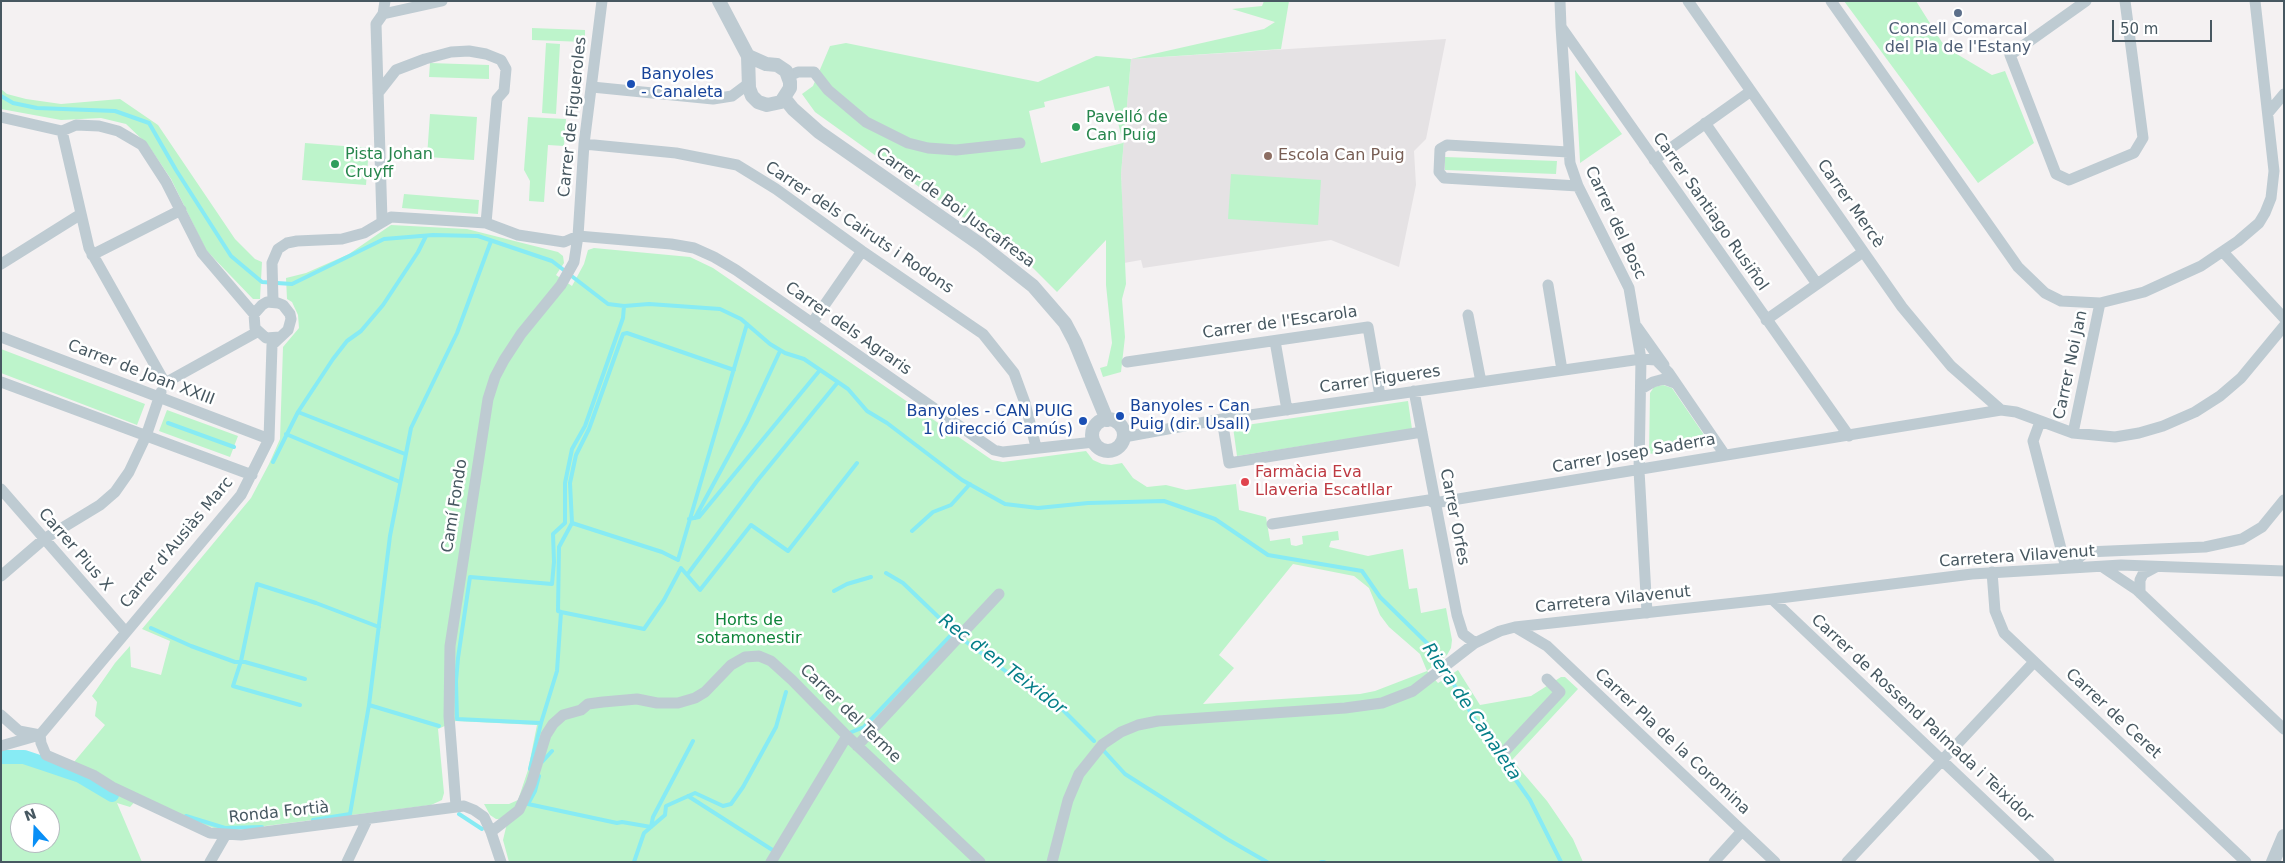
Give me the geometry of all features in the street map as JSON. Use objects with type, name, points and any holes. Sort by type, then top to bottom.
[{"type":"street","points":[[273,302],[272,263],[278,249],[297,241],[342,239],[364,233],[382,220],[376,24],[383,14],[385,1]]},
{"type":"street","points":[[383,14],[442,1]]},
{"type":"street","name":"Carrer de Figueroles","points":[[578,236],[584,144],[602,1]]},
{"type":"street","points":[[719,1],[748,56],[752,96],[762,104],[772,105],[784,99],[790,88],[789,76],[777,65],[766,64],[748,56]]},
{"type":"street","points":[[1560,1],[1561,27]]},
{"type":"street","name":"Carrer Mercè","points":[[1688,1],[1928,342],[1951,366],[2001,410]]},
{"type":"street","points":[[1831,1],[2018,267],[2046,293],[2061,301],[2100,304],[2144,292],[2201,266],[2223,252],[2259,223],[2265,213],[2271,198],[2274,171],[2255,1]]},
{"type":"street","points":[[2086,1],[2010,55],[2056,174],[2069,180],[2134,153],[2143,138],[2125,1]]},
{"type":"street","name":"Carrer del Bosc","points":[[1561,27],[1570,165],[1578,186],[1629,288],[1641,359],[1639,470],[1647,613]]},
{"type":"street","name":"Carrer Santiago Rusiñol","points":[[1561,27],[1849,436]]},
{"type":"street","points":[[378,93],[396,70],[451,52],[469,51],[486,54],[502,60],[506,70],[504,91],[498,99],[486,223]]},
{"type":"street","points":[[592,87],[713,99],[732,96],[749,81],[756,68],[766,64]]},
{"type":"street","points":[[789,76],[798,72],[814,72],[828,90],[866,122],[908,143],[928,148],[956,150],[1020,143]]},
{"type":"street","points":[[1654,160],[1752,92]]},
{"type":"street","points":[[2268,113],[2284,94]]},
{"type":"street","name":"Carrer de Boi Juscafresa","points":[[784,99],[819,132],[981,245],[1033,286],[1064,323],[1075,342],[1107,420]]},
{"type":"street","points":[[1,117],[62,131],[76,125],[99,126],[118,131],[135,140],[153,160],[202,252],[254,314],[254,323],[269,338]]},
{"type":"street","points":[[1705,124],[1817,284]]},
{"type":"street","points":[[62,131],[92,255],[164,383]]},
{"type":"street","name":"Carrer dels Cairuts i Rodons","points":[[584,144],[676,153],[737,165],[776,189],[862,252],[983,334],[1014,374],[1025,403],[1036,448]]},
{"type":"street","points":[[1568,152],[1447,145],[1440,149],[1440,172],[1444,178],[1578,186]]},
{"type":"street","points":[[92,255],[181,210]]},
{"type":"street","points":[[1,264],[81,214]]},
{"type":"street","name":"Carrer dels Agraris","points":[[382,220],[392,216],[402,216],[486,223],[518,235],[564,242],[578,236],[671,244],[694,248],[736,270],[994,450],[1003,452],[1094,442]]},
{"type":"street","name":"Camí Fondo","points":[[456,806],[449,716],[450,646],[488,399],[495,377],[504,360],[561,285],[574,262],[578,236]]},
{"type":"street","points":[[812,323],[862,252]]},
{"type":"street","points":[[1766,320],[1863,252]]},
{"type":"street","points":[[2223,252],[2284,318]]},
{"type":"street","points":[[1548,285],[1562,370]]},
{"type":"street","points":[[1,576],[44,539],[100,505],[115,492],[129,472],[146,436],[164,383],[288,330],[291,319],[290,314],[283,305],[273,302],[262,305],[254,314]]},
{"type":"street","name":"Carrer Noi Jan","points":[[2074,433],[2100,304]]},
{"type":"street","points":[[1468,315],[1481,382]]},
{"type":"street","points":[[1636,326],[1660,358],[1725,455]]},
{"type":"street","points":[[2001,410],[2016,412],[2074,433],[2115,437],[2163,426],[2195,412],[2220,396],[2241,378],[2284,326]]},
{"type":"street","name":"Carrer de l'Escarola","points":[[1127,362],[1368,327],[1380,396]]},
{"type":"street","name":"Carrer de Joan XXIII","points":[[1,337],[269,439]]},
{"type":"street","name":"Carrer d'Ausiàs Marc","points":[[40,735],[125,631],[241,495],[252,476],[269,439],[269,338]]},
{"type":"street","points":[[1275,341],[1287,410]]},
{"type":"street","points":[[1641,359],[1656,360],[1672,378]]},
{"type":"street","name":"Carrer Figueres","points":[[1124,437],[1222,419],[1641,359]]},
{"type":"street","points":[[1641,389],[1653,382],[1672,378]]},
{"type":"street","points":[[1,382],[252,476]]},
{"type":"street","name":"Carrer Orfes","points":[[1414,391],[1457,615],[1463,634],[1475,643]]},
{"type":"street","name":"Carrer Josep Saderra","points":[[1272,524],[1430,500],[1434,503],[2001,410]]},
{"type":"street","points":[[1222,419],[1229,463],[1422,432]]},
{"type":"street","points":[[1107,420],[1120,424],[1124,437],[1120,446],[1111,451],[1100,449],[1092,437],[1094,427],[1107,420]]},
{"type":"street","points":[[2040,422],[2033,441],[2066,568],[2086,552],[2205,547],[2242,538],[2262,528],[2284,500]]},
{"type":"street","name":"Carrer Pius X","points":[[1,489],[125,631]]},
{"type":"street","name":"Carretera Vilavenut","points":[[1052,862],[1068,800],[1079,774],[1103,744],[1121,732],[1158,720],[1370,706],[1404,696],[1430,680],[1454,658],[1475,643],[1500,631],[1515,627],[1772,599],[1945,576],[1992,572],[2104,568],[2121,565],[2284,571]]},
{"type":"street","points":[[2140,593],[2140,580],[2143,574],[2156,567]]},
{"type":"street","points":[[2104,568],[2140,593],[2284,729]]},
{"type":"street","name":"Carrer de Ceret","points":[[1992,572],[1995,611],[2004,633],[2246,862]]},
{"type":"street","points":[[857,746],[999,594]]},
{"type":"street","name":"Carrer de Rossend Palmada i Teixidor","points":[[1772,599],[2049,862]]},
{"type":"street","points":[[1547,646],[1546,637],[1554,622]]},
{"type":"street","name":"Carrer Pla de la Coromina","points":[[1515,627],[1547,646],[1775,862]]},
{"type":"street","name":"Carrer del Terme","points":[[491,832],[519,810],[531,784],[546,735],[553,724],[563,715],[581,710],[588,704],[603,702],[636,699],[657,703],[678,703],[695,698],[705,692],[731,665],[745,656],[760,656],[771,661],[857,746],[980,862]]},
{"type":"street","points":[[1846,862],[2034,662]]},
{"type":"street","points":[[1506,750],[1560,692],[1547,679]]},
{"type":"street","points":[[3,722],[19,731],[40,735]]},
{"type":"street","points":[[1,746],[40,735]]},
{"type":"street","name":"Ronda Fortià","points":[[40,735],[40,743],[46,755],[93,775],[112,787],[210,833],[225,836],[367,820],[464,806],[484,817],[501,862]]},
{"type":"street","points":[[771,862],[847,736]]},
{"type":"street","points":[[347,862],[367,820]]},
{"type":"street","points":[[1714,862],[1742,830]]},
{"type":"street","points":[[210,862],[225,836]]},
{"type":"street","points":[[2273,862],[2284,836]]},
{"type":"shaded area","name":"Escola Can Puig","points":[[1446,39],[1426,139],[1414,151],[1416,185],[1399,267],[1331,240],[1143,268],[1141,260],[1124,263],[1121,174],[1131,59]]},
{"type":"green space","points":[[1264,1],[1289,1],[1281,49],[1131,59],[1264,29],[1275,22],[1232,9],[1262,6]]},
{"type":"green space","points":[[1844,1],[1916,1],[1945,47],[1992,75],[2005,71],[2034,143],[1978,183]]},
{"type":"green space","points":[[532,28],[585,30],[585,42],[532,40]]},
{"type":"green space","points":[[546,43],[560,44],[556,114],[542,113]]},
{"type":"green space","points":[[846,43],[1038,82],[1096,56],[1131,59],[1121,174],[1126,284],[1122,299],[1125,337],[1121,372],[1103,377],[1100,368],[1107,366],[1112,343],[1106,285],[1106,240],[1057,292],[1023,258],[922,189],[815,112],[802,94],[813,86],[830,46]],"holes":[[[1109,86],[1123,143],[1041,163],[1029,111],[1045,107],[1044,102]]]},
{"type":"green space","points":[[430,63],[489,65],[489,79],[429,77]]},
{"type":"green space","points":[[1575,70],[1622,134],[1580,163],[1580,161]]},
{"type":"green space","points":[[1,89],[7,94],[26,99],[61,104],[120,99],[158,125],[235,239],[255,259],[262,262],[260,299],[253,299],[206,250],[171,179],[148,145],[126,124],[101,118],[61,120],[1,109]]},
{"type":"green space","points":[[430,114],[477,117],[474,160],[427,157]]},
{"type":"green space","points":[[528,117],[566,119],[564,146],[548,145],[544,202],[529,201],[530,181],[524,170]]},
{"type":"green space","name":"Pista Johan Cruyff","points":[[305,143],[369,148],[366,185],[302,180]]},
{"type":"green space","points":[[1445,157],[1557,161],[1556,174],[1445,170]]},
{"type":"green space","points":[[1231,174],[1321,180],[1318,225],[1228,219]]},
{"type":"green space","points":[[404,194],[479,200],[478,214],[402,208]]},
{"type":"green space","name":"Horts de sotamonestir","points":[[391,225],[467,229],[558,252],[563,256],[564,263],[556,275],[572,286],[584,264],[588,250],[594,248],[690,257],[713,268],[992,460],[1003,462],[1086,451],[1093,460],[1102,464],[1122,463],[1133,478],[1147,487],[1166,485],[1186,490],[1236,484],[1239,510],[1266,517],[1270,541],[1290,538],[1291,545],[1296,546],[1303,544],[1302,536],[1338,531],[1339,540],[1331,541],[1329,547],[1368,556],[1403,549],[1409,589],[1417,588],[1421,613],[1446,608],[1452,640],[1451,648],[1447,655],[1427,671],[1438,683],[1458,670],[1480,705],[1531,696],[1561,677],[1565,677],[1578,689],[1512,760],[1547,801],[1573,839],[1583,862],[509,862],[503,840],[509,815],[502,819],[496,819],[490,815],[484,804],[509,804],[518,800],[528,770],[537,725],[456,721],[438,729],[444,793],[442,800],[431,805],[234,830],[214,828],[186,819],[140,796],[130,807],[117,803],[142,862],[1,862],[1,753],[20,753],[69,768],[105,725],[95,716],[97,702],[92,696],[115,663],[130,646],[131,667],[161,675],[170,641],[142,629],[251,498],[269,464],[280,439],[283,347],[299,328],[298,315],[292,302],[287,299],[286,278],[306,273],[349,254]],"holes":[[[1293,564],[1354,576],[1369,588],[1380,615],[1389,627],[1420,654],[1427,671],[1375,691],[1360,694],[1203,704],[1234,668],[1219,655]]]},
{"type":"green space","points":[[1,349],[145,404],[137,425],[1,373]]},
{"type":"green space","points":[[1663,385],[1672,388],[1711,445],[1649,454],[1650,393],[1654,387]]},
{"type":"green space","points":[[1408,401],[1412,429],[1237,456],[1233,427]]},
{"type":"green space","points":[[167,410],[238,436],[230,457],[159,431]]},
{"type":"waterway","name":"Riera de Canaleta","points":[[1,96],[13,103],[37,108],[115,111],[149,123],[176,170],[231,256],[262,282],[292,284],[384,239],[433,235],[478,236],[552,261],[608,304],[624,306],[649,304],[720,309],[741,319],[770,344],[785,353],[804,359],[848,389],[867,411],[887,423],[962,480],[1005,504],[1038,508],[1088,503],[1164,501],[1215,519],[1268,555],[1362,571],[1380,597],[1432,648],[1486,738],[1530,800],[1561,862]]},
{"type":"waterway","points":[[273,462],[298,412],[333,359],[347,341],[361,331],[383,305],[418,252],[426,236]]},
{"type":"waterway","points":[[369,705],[390,536],[411,428],[457,333],[491,241]]},
{"type":"waterway","points":[[624,306],[623,318],[585,426],[572,449],[565,483],[565,523],[553,534],[554,562],[552,584],[470,577],[458,658],[456,681],[457,719],[541,723],[557,671],[561,612],[644,629],[664,600],[681,568],[700,590],[751,525],[788,551],[857,463]]},
{"type":"waterway","points":[[572,523],[662,552],[678,560],[747,324]]},
{"type":"waterway","points":[[561,612],[558,611],[559,547],[572,523],[570,483],[576,455],[589,429],[623,334],[627,333],[734,370]]},
{"type":"waterway","points":[[695,518],[747,422],[780,351]]},
{"type":"waterway","points":[[689,519],[699,517],[820,370]]},
{"type":"waterway","points":[[687,575],[757,481],[838,382]]},
{"type":"waterway","points":[[298,412],[405,454]]},
{"type":"waterway","points":[[168,423],[234,447]]},
{"type":"waterway","points":[[286,434],[400,482]]},
{"type":"waterway","points":[[912,531],[933,512],[951,505],[970,484]]},
{"type":"waterway","name":"Rec d'en Teixidor","points":[[886,573],[903,583],[954,632]]},
{"type":"waterway","name":"Rec d'en Teixidor","points":[[834,591],[847,584],[871,577]]},
{"type":"waterway","points":[[300,705],[233,686],[241,661],[257,584],[316,603],[379,627]]},
{"type":"waterway","points":[[151,628],[191,646],[235,662],[245,662],[305,679]]},
{"type":"waterway","points":[[847,734],[864,727],[954,632]]},
{"type":"waterway","name":"Rec d'en Teixidor","points":[[961,638],[1023,684],[1057,704],[1094,741]]},
{"type":"waterway","name":"Rec d'en Teixidor","points":[[634,862],[644,833],[665,815],[666,806],[695,793],[723,806],[731,804],[743,787],[776,727],[786,692]]},
{"type":"waterway","points":[[313,820],[350,814],[369,705],[439,726]]},
{"type":"waterway","name":"Rec d'en Teixidor","points":[[530,769],[541,723]]},
{"type":"waterway","points":[[539,776],[535,791],[528,804],[617,823],[622,822],[651,827],[653,817],[693,741]]},
{"type":"waterway","points":[[542,762],[552,751]]},
{"type":"waterway","name":"Rec d'en Teixidor","points":[[1104,751],[1125,774],[1227,839],[1267,862]]},
{"type":"waterway","name":"Rec d'en Teixidor","points":[[1,757],[24,757],[45,764],[80,776],[112,795]]},
{"type":"waterway","points":[[688,796],[774,851]]},
{"type":"waterway","name":"Rec d'en Teixidor","points":[[459,814],[482,829]]},
{"type":"waterway","points":[[186,816],[225,828],[262,827]]},
{"type":"place","name":"Consell Comarcal del Pla de l'Estany","points":[[1958,13]]},
{"type":"place","name":"Banyoles - Canaleta","points":[[631,84]]},
{"type":"place","name":"Pavelló de Can Puig","points":[[1076,127]]},
{"type":"place","name":"Escola Can Puig","points":[[1268,156]]},
{"type":"place","name":"Pista Johan Cruyff","points":[[335,164]]},
{"type":"place","name":"Banyoles - Can Puig (dir. Usall)","points":[[1120,416]]},
{"type":"place","name":"Banyoles - CAN PUIG 1 (direcció Camús)","points":[[1083,421]]},
{"type":"place","name":"Farmàcia Eva Llaveria Escatllar","points":[[1245,482]]}]
